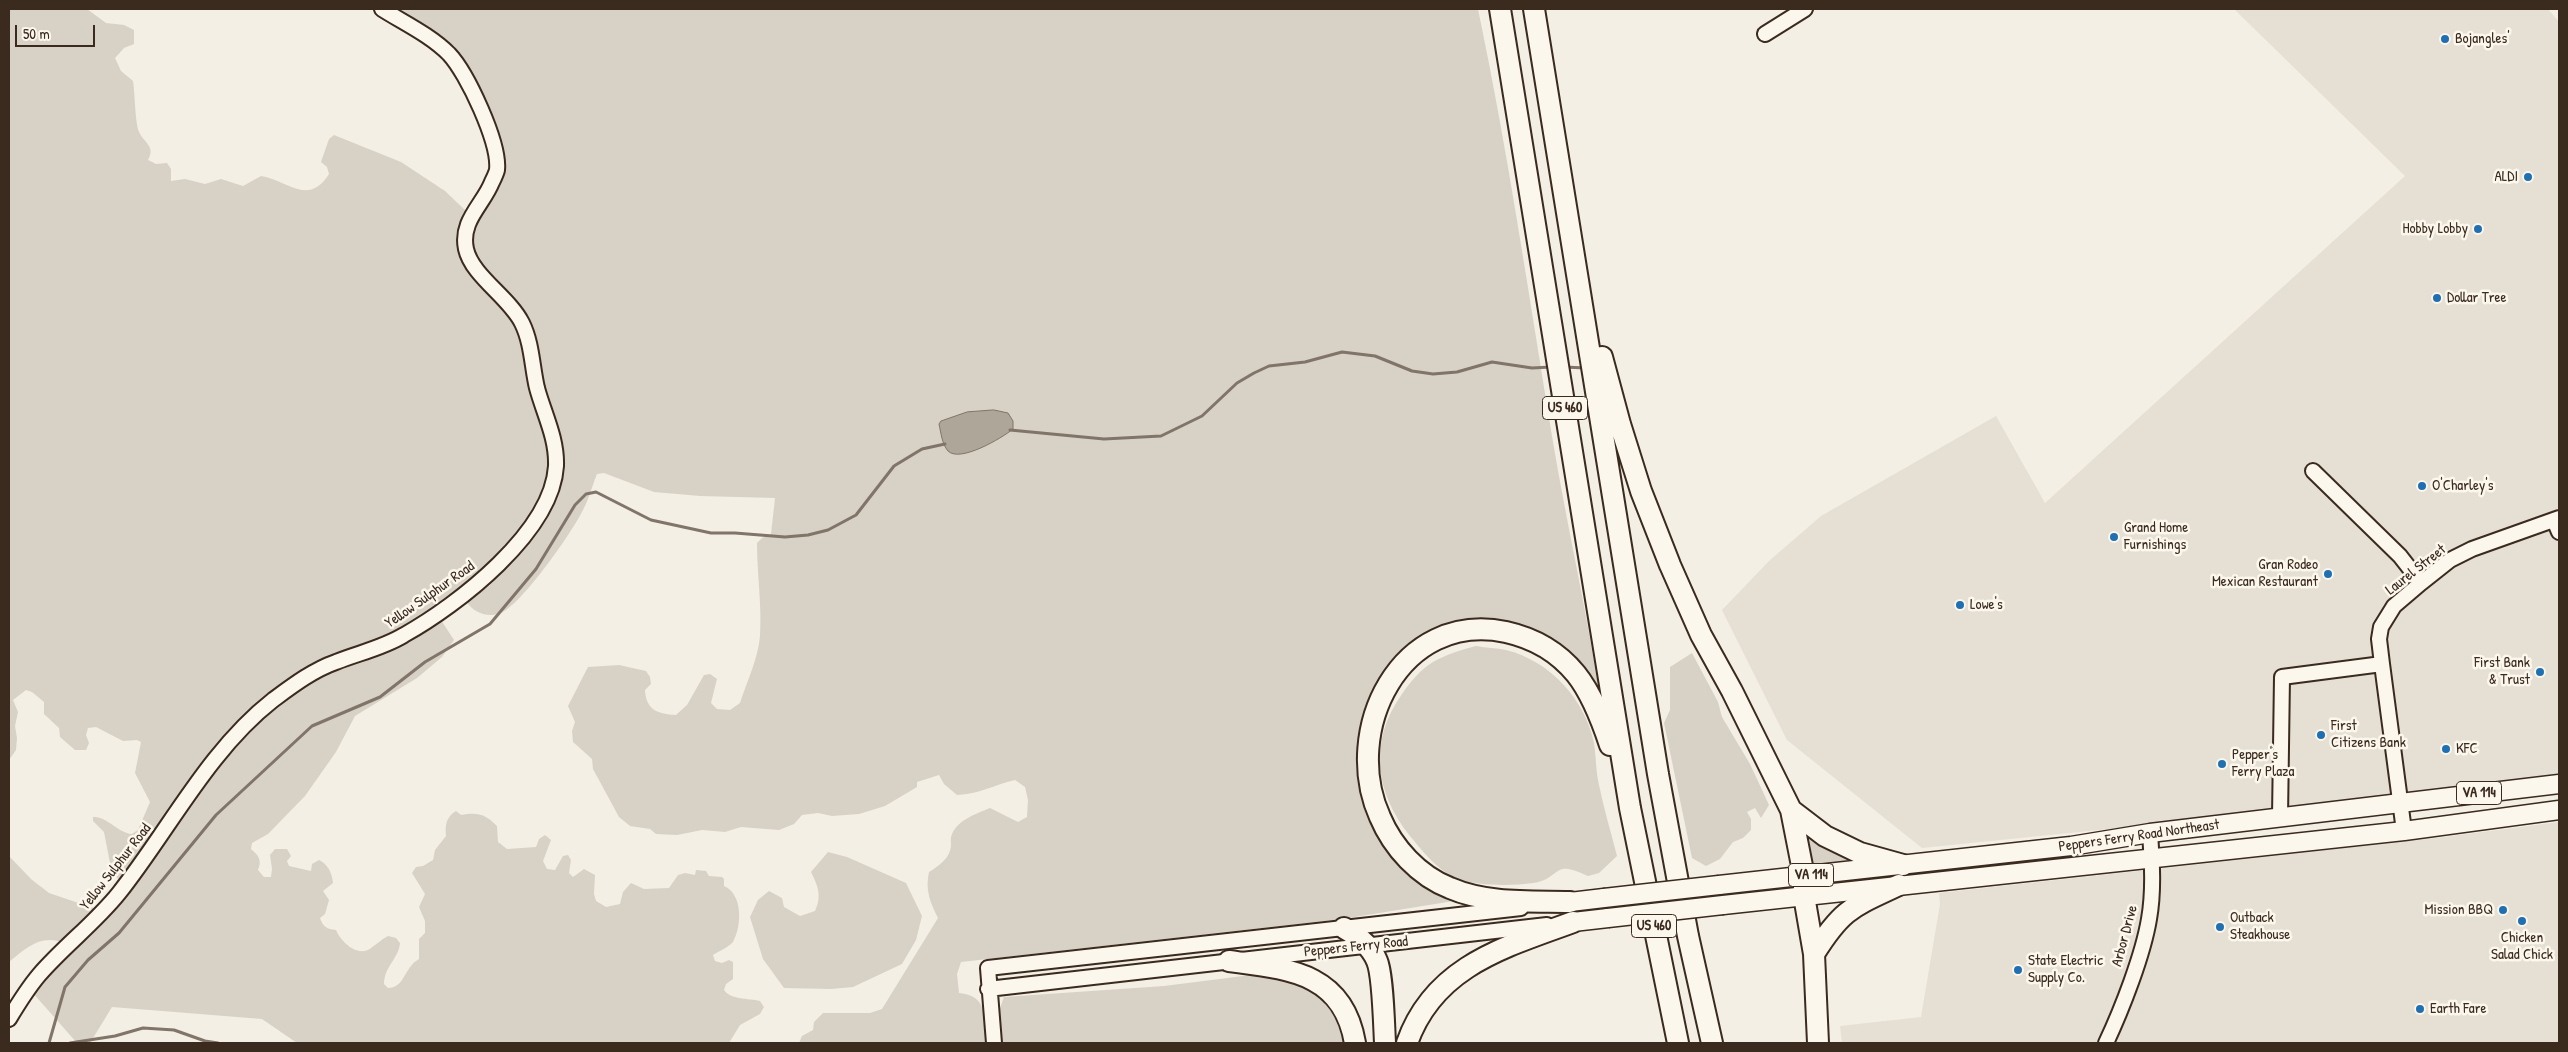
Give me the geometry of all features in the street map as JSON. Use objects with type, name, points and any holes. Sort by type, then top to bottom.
[{"type":"highway","name":"US 460","points":[[1500,9],[1630,808],[1678,1043]]},
{"type":"highway","name":"US 460","points":[[1534,9],[1658,774],[1688,936],[1712,1043]]},
{"type":"highway","points":[[1579,290],[1602,357],[1641,491],[1670,565],[1701,635],[1732,690],[1791,810],[1814,954],[1818,1043]]},
{"type":"highway","points":[[1570,902],[1486,898],[1467,894],[1430,878],[1396,846],[1376,808],[1369,785],[1367,762],[1372,718],[1379,700],[1390,681],[1404,663],[1420,650],[1457,632],[1478,629],[1502,631],[1521,635],[1541,645],[1562,659],[1576,674],[1587,692],[1607,737],[1630,808]]},
{"type":"highway","points":[[1791,810],[1825,836],[1860,853],[1903,865]]},
{"type":"highway","points":[[1814,954],[1841,916],[1855,905],[1899,886]]},
{"type":"highway","points":[[1408,1043],[1418,1020],[1429,1003],[1464,970],[1500,948],[1573,922]]},
{"type":"highway","points":[[1344,928],[1357,935],[1368,946],[1378,962],[1386,1043]]},
{"type":"highway","points":[[1229,961],[1280,968],[1300,973],[1316,981],[1332,993],[1343,1007],[1350,1023],[1355,1043]]},
{"type":"main road","name":"Peppers Ferry Road Northeast","points":[[1723,905],[1903,865],[2071,846],[2399,802],[2559,784]]},
{"type":"main road","name":"Peppers Ferry Road Northeast","points":[[1719,885],[1899,886],[2404,831],[2559,810]]},
{"type":"main road","name":"Peppers Ferry Road","points":[[1570,902],[1719,885]]},
{"type":"main road","name":"Peppers Ferry Road","points":[[1573,922],[1723,905]]},
{"type":"street","name":"Yellow Sulphur Road","points":[[9,1019],[41,973],[94,922],[116,897],[153,850],[199,781],[245,726],[271,702],[300,681],[333,663],[404,636],[467,592],[520,541],[538,518],[554,481],[555,452],[552,433],[537,388],[522,323],[501,295],[475,267],[466,251],[465,232],[473,212],[490,187],[496,170],[495,148],[480,108],[462,71],[450,55],[435,42],[382,9]]},
{"type":"street","points":[[1765,34],[1805,9]]},
{"type":"street","points":[[2313,471],[2400,556],[2421,583]]},
{"type":"street","name":"Laurel Street","points":[[2404,831],[2379,639],[2381,627],[2394,606],[2450,560],[2472,549],[2558,524]]},
{"type":"street","points":[[2280,817],[2282,677],[2382,664]]},
{"type":"street","name":"Arbor Drive","points":[[2106,1043],[2118,1014],[2149,919],[2152,859],[2150,834]]},
{"type":"street","name":"Peppers Ferry Road","points":[[1570,902],[988,968],[988,989],[1573,922]]},
{"type":"street","points":[[988,989],[994,1043]]},
{"type":"shaded area","points":[[9,9],[87,9],[106,23],[124,25],[134,30],[134,44],[124,48],[115,58],[121,71],[133,81],[139,132],[151,151],[148,160],[156,164],[167,163],[171,169],[171,181],[185,179],[205,184],[221,179],[243,186],[261,176],[271,178],[297,189],[313,189],[321,184],[329,174],[327,167],[321,162],[329,139],[334,135],[401,162],[445,191],[467,212],[460,236],[521,331],[552,456],[545,496],[506,551],[454,595],[407,627],[269,699],[122,882],[116,877],[111,868],[104,832],[93,821],[93,817],[103,819],[127,833],[132,834],[138,830],[150,802],[135,773],[141,742],[137,740],[123,741],[96,727],[88,728],[86,735],[89,743],[86,750],[75,750],[60,737],[59,728],[44,714],[44,702],[32,692],[26,690],[13,700],[18,712],[15,726],[17,738],[16,750],[9,760]]},
{"type":"shaded area","points":[[394,9],[1478,9],[1509,171],[1553,442],[1599,691],[1590,687],[1504,629],[1409,653],[1360,781],[1372,820],[1460,900],[1342,919],[961,962],[957,974],[959,993],[969,995],[980,1004],[985,1017],[988,1043],[799,1043],[802,1036],[813,1030],[814,1022],[823,1013],[870,1013],[882,1009],[938,918],[929,896],[929,872],[949,854],[951,836],[955,829],[968,818],[990,808],[1018,822],[1027,817],[1028,800],[1025,787],[1015,780],[979,791],[957,795],[944,784],[939,775],[917,782],[917,787],[885,806],[859,814],[832,816],[818,813],[802,815],[794,824],[779,830],[741,827],[725,832],[702,830],[677,835],[656,834],[650,829],[630,826],[619,817],[593,769],[592,759],[573,742],[572,731],[575,722],[568,706],[588,667],[619,665],[646,671],[650,677],[651,684],[645,690],[646,697],[654,710],[659,712],[676,715],[687,705],[704,675],[710,674],[717,679],[711,703],[717,709],[730,710],[740,703],[755,662],[760,636],[757,543],[762,538],[771,534],[775,498],[700,496],[654,492],[604,473],[597,474],[585,506],[569,534],[548,564],[515,603],[495,615],[478,612],[469,606],[466,601],[489,586],[507,568],[545,516],[555,496],[552,413],[537,353],[473,254],[473,229],[501,180],[504,168],[502,151],[431,31]]},
{"type":"shaded area","points":[[2234,9],[2548,9],[2559,22],[2559,508],[2531,520],[2536,535],[2559,527],[2559,777],[2177,822],[1922,848],[1787,740],[1722,610],[1769,561],[1821,516],[1996,416],[2045,503],[2405,176]]},
{"type":"shaded area","points":[[994,410],[1008,413],[1013,421],[1013,429],[991,443],[971,452],[954,454],[948,451],[941,435],[939,424],[941,421],[967,412]]},
{"type":"shaded area","points":[[439,617],[454,640],[442,657],[417,678],[355,716],[336,752],[305,796],[268,834],[252,843],[251,849],[260,861],[258,870],[264,877],[271,877],[270,855],[275,849],[287,849],[291,856],[287,861],[289,866],[311,871],[312,864],[319,860],[325,864],[331,872],[333,883],[323,891],[329,900],[325,914],[320,918],[322,924],[336,930],[346,944],[356,950],[366,951],[388,936],[396,938],[400,943],[397,953],[386,973],[384,984],[388,988],[398,985],[410,967],[419,959],[419,939],[425,933],[425,921],[419,907],[425,894],[412,873],[416,867],[423,866],[433,860],[435,850],[446,836],[448,819],[456,811],[461,815],[477,814],[489,819],[497,826],[498,842],[507,849],[536,847],[539,839],[545,835],[551,840],[543,861],[547,869],[555,870],[563,856],[568,855],[571,860],[569,873],[573,877],[584,869],[595,875],[594,894],[596,901],[606,907],[620,904],[623,892],[631,883],[644,889],[669,888],[678,875],[685,873],[695,875],[696,870],[706,871],[709,876],[722,877],[724,879],[724,886],[735,896],[738,903],[738,928],[733,942],[713,955],[715,961],[722,963],[729,960],[733,962],[733,979],[726,984],[724,990],[731,996],[760,1001],[764,1007],[760,1014],[740,1025],[729,1043],[297,1043],[262,1019],[112,1007],[90,1043],[77,1043],[32,992],[226,754],[268,713],[291,694],[319,676]]},
{"type":"shaded area","points":[[1476,646],[1506,650],[1522,655],[1537,663],[1563,684],[1583,711],[1594,743],[1599,785],[1617,856],[1599,873],[1588,876],[1576,871],[1562,869],[1542,881],[1515,885],[1485,884],[1458,879],[1451,876],[1431,860],[1398,819],[1389,802],[1380,766],[1380,748],[1391,712],[1402,694],[1424,668],[1444,657]]},
{"type":"shaded area","points":[[1692,653],[1718,702],[1722,717],[1750,764],[1769,805],[1761,818],[1755,808],[1747,812],[1751,819],[1751,830],[1743,838],[1733,842],[1720,859],[1706,866],[1692,858],[1664,723],[1670,710],[1670,667]]},
{"type":"shaded area","points":[[2559,822],[2559,1043],[1842,1043],[1840,1026],[1921,1017],[1940,904],[1939,893],[2444,837]]},
{"type":"shaded area","points":[[1802,829],[1849,858],[1848,860],[1821,868],[1810,866]]},
{"type":"shaded area","points":[[828,852],[847,857],[906,883],[922,916],[916,940],[902,964],[853,987],[831,989],[784,988],[763,959],[750,917],[758,900],[769,891],[782,898],[784,907],[800,916],[815,911],[819,896],[816,882],[811,872]]},
{"type":"shaded area","points":[[9,856],[31,879],[49,893],[99,910],[65,943],[49,940],[41,941],[28,947],[9,962]]},
{"type":"shaded area","points":[[1259,974],[1283,976],[1328,999],[1349,1043],[1001,1043],[998,1014],[1004,997],[1164,986]]},
{"type":"waterway","points":[[1010,430],[1104,439],[1161,436],[1202,416],[1237,383],[1269,366],[1305,362],[1342,352],[1375,356],[1412,371],[1433,374],[1457,372],[1492,362],[1532,368],[1551,367]]},
{"type":"waterway","points":[[1564,367],[1586,368]]},
{"type":"waterway","points":[[49,1043],[65,987],[88,960],[119,933],[216,815],[312,726],[380,697],[425,662],[490,624],[536,569],[575,505],[586,494],[596,492],[651,520],[711,533],[785,537],[808,535],[828,530],[856,515],[894,466],[922,449],[945,444]]},
{"type":"waterway","points":[[70,1043],[115,1036],[143,1028],[174,1030],[205,1041],[218,1043]]},
{"type":"place","name":"Bojangles'","points":[[2445,39]]},
{"type":"place","name":"ALDI","points":[[2528,177]]},
{"type":"place","name":"Hobby Lobby","points":[[2478,229]]},
{"type":"place","name":"Dollar Tree","points":[[2437,298]]},
{"type":"place","name":"O'Charley's","points":[[2422,486]]},
{"type":"place","name":"Grand Home Furnishings","points":[[2114,537]]},
{"type":"place","name":"Gran Rodeo Mexican Restaurant","points":[[2328,574]]},
{"type":"place","name":"Lowe's","points":[[1960,605]]},
{"type":"place","name":"First Bank & Trust","points":[[2540,672]]},
{"type":"place","name":"First Citizens Bank","points":[[2321,735]]},
{"type":"place","name":"KFC","points":[[2446,749]]},
{"type":"place","name":"Pepper's Ferry Plaza","points":[[2222,764]]},
{"type":"place","name":"Mission BBQ","points":[[2503,910]]},
{"type":"place","name":"Chicken Salad Chick","points":[[2522,921]]},
{"type":"place","name":"Outback Steakhouse","points":[[2220,927]]},
{"type":"place","name":"State Electric Supply Co.","points":[[2018,970]]},
{"type":"place","name":"Earth Fare","points":[[2420,1009]]}]
